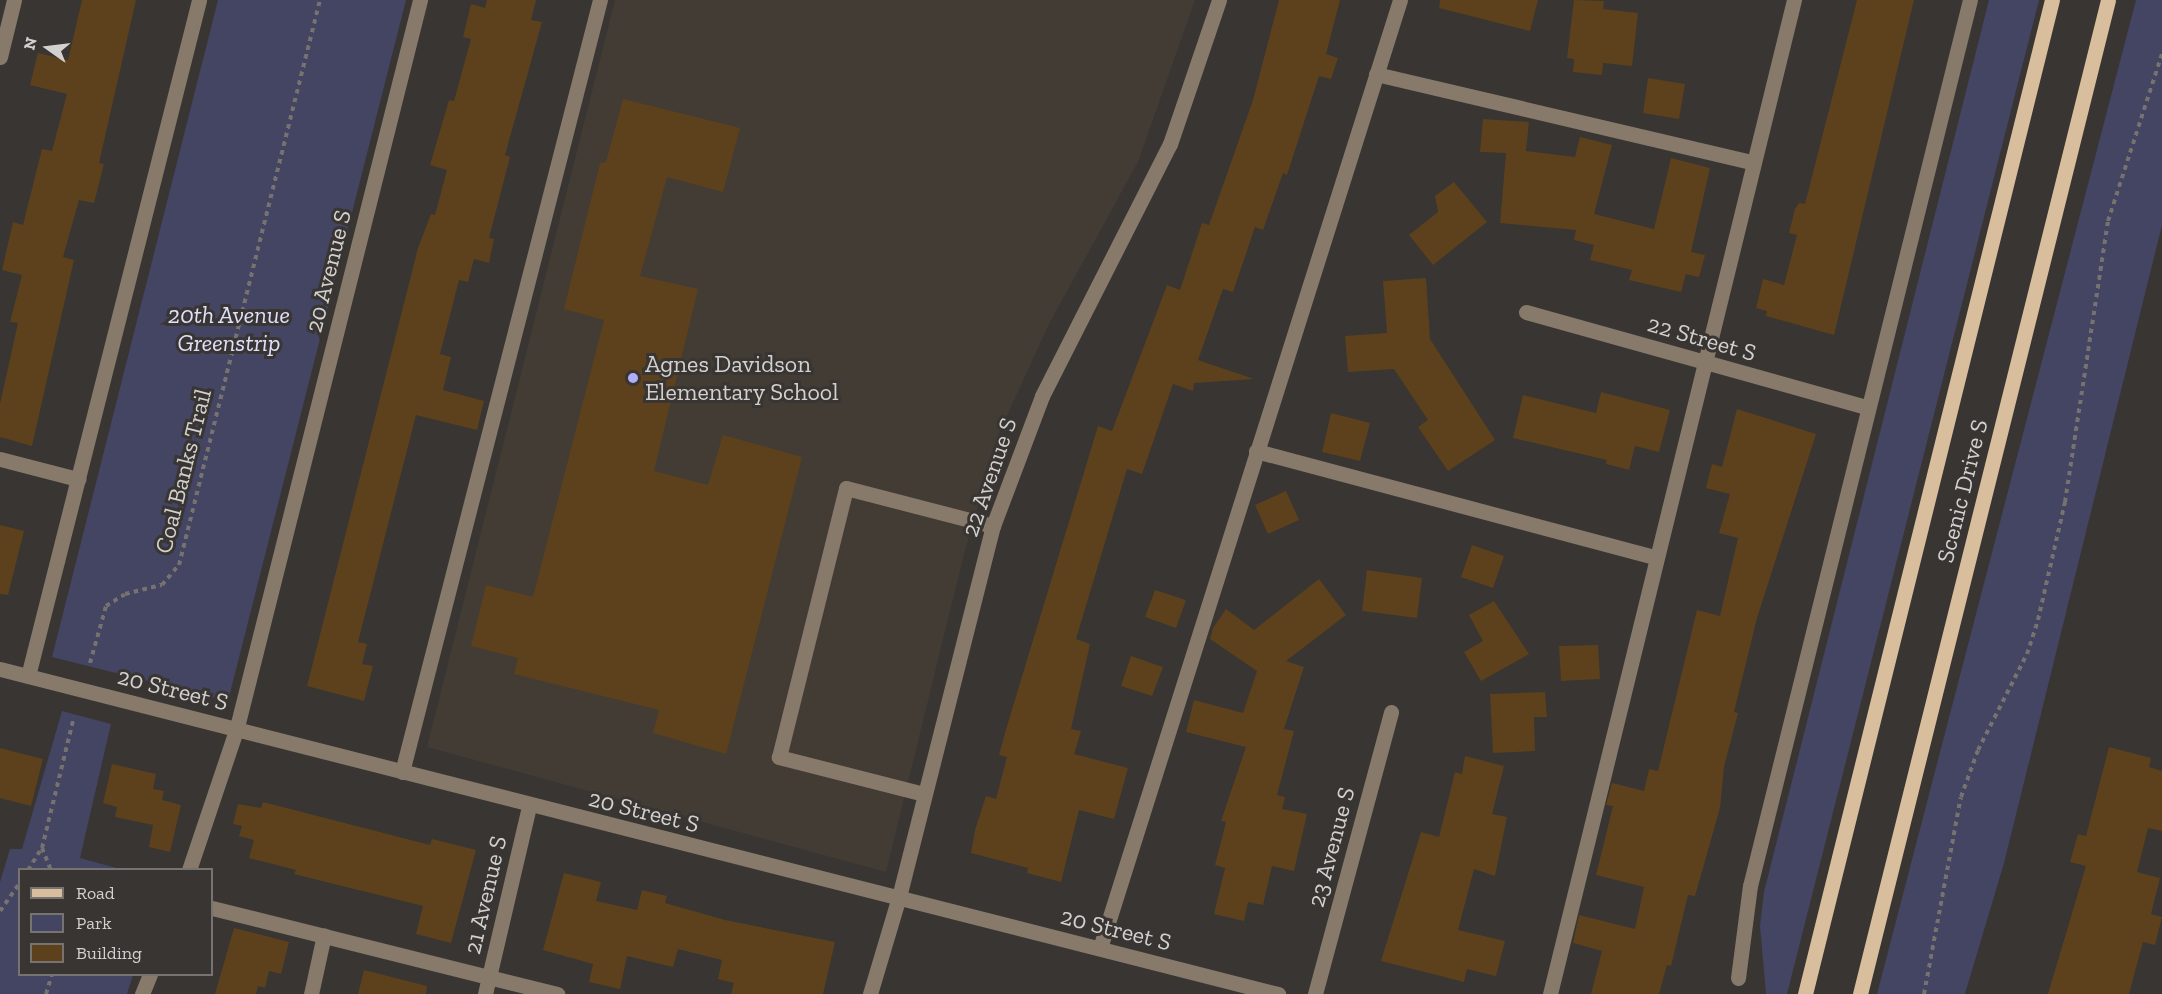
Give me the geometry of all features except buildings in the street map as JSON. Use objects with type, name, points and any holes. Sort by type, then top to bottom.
[{"type":"main road","name":"Scenic Drive S","points":[[1805,994],[2052,0]]},
{"type":"main road","name":"Scenic Drive S","points":[[1860,994],[2108,0]]},
{"type":"street","points":[[0,57],[14,0]]},
{"type":"street","points":[[28,676],[199,0]]},
{"type":"street","name":"20 Avenue S","points":[[190,868],[237,727],[420,0]]},
{"type":"street","points":[[402,772],[600,0]]},
{"type":"street","name":"22 Avenue S","points":[[870,994],[899,897],[993,526],[1042,396],[1170,144],[1219,0]]},
{"type":"street","points":[[1100,948],[1400,0]]},
{"type":"street","points":[[1550,994],[1654,557],[1705,362],[1794,0]]},
{"type":"street","points":[[1738,978],[1750,886],[1867,407],[1970,0]]},
{"type":"street","points":[[1376,74],[1754,163]]},
{"type":"street","name":"22 Street S","points":[[1526,312],[1867,407]]},
{"type":"street","points":[[1256,451],[1654,557]]},
{"type":"street","points":[[0,459],[78,479]]},
{"type":"street","points":[[924,794],[779,757],[846,488],[993,526]]},
{"type":"street","name":"20 Street S","points":[[0,669],[237,727],[529,806],[899,897],[1278,994]]},
{"type":"street","name":"23 Avenue S","points":[[1315,994],[1391,712]]},
{"type":"street","name":"21 Avenue S","points":[[485,994],[529,806]]},
{"type":"street","points":[[213,908],[490,975],[557,994]]},
{"type":"street","points":[[311,994],[324,934]]},
{"type":"street","points":[[142,994],[150,976]]},
{"type":"path","name":"Coal Banks Trail","points":[[90,663],[106,606],[125,594],[162,585],[179,565],[320,0]]},
{"type":"path","points":[[1924,994],[1961,797],[1978,750],[2027,654],[2038,620],[2065,501],[2108,221],[2162,54]]},
{"type":"path","points":[[29,868],[42,848],[74,717]]},
{"type":"path","points":[[42,848],[50,868]]},
{"type":"path","points":[[0,911],[18,885]]},
{"type":"path","points":[[46,994],[52,976]]},
{"type":"shaded area","points":[[615,0],[1195,0],[1138,162],[1049,324],[999,433],[963,558],[886,872],[427,747]]},
{"type":"green space","name":"20th Avenue Greenstrip","points":[[218,0],[406,0],[228,701],[52,657]]},
{"type":"green space","points":[[1989,0],[2039,0],[1787,994],[1766,994],[1760,926],[1764,892]]},
{"type":"green space","points":[[2136,0],[2162,0],[2162,225],[2004,863],[1965,994],[1877,994]]},
{"type":"green space","points":[[62,711],[111,724],[80,858],[116,868],[18,868],[18,976],[133,976],[127,994],[0,994],[0,882],[10,849],[22,849]]},
{"type":"place","name":"Agnes Davidson Elementary School","points":[[633,378]]}]
